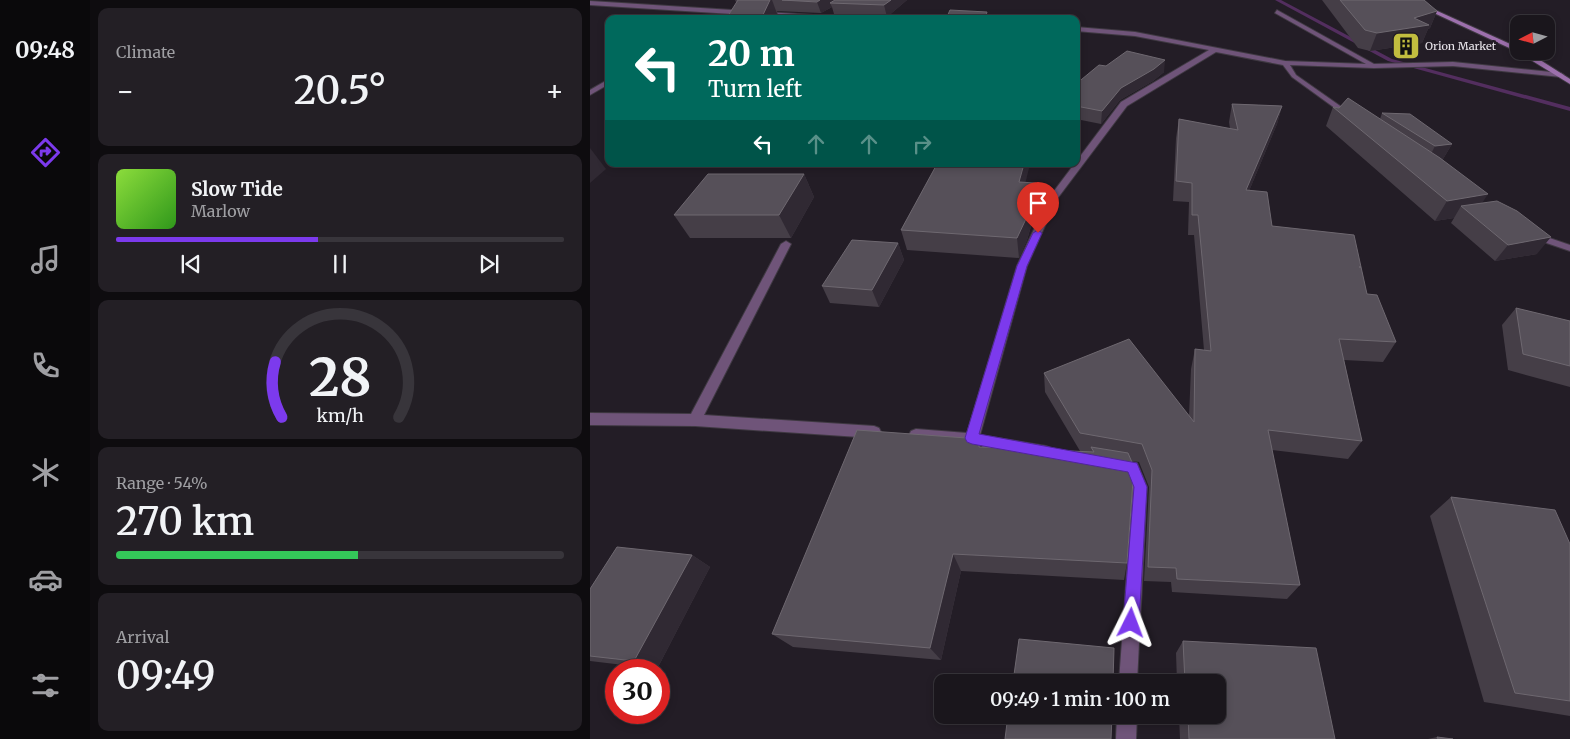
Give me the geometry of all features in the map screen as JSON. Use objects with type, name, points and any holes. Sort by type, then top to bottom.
[{"type":"main road","points":[[1410,0],[1510,46]]},
{"type":"main road","points":[[1535,60],[1570,82]]},
{"type":"main road","points":[[1561,75],[1570,76]]},
{"type":"street","points":[[590,3],[777,15]]},
{"type":"street","points":[[695,15],[703,10]]},
{"type":"street","points":[[1277,12],[1374,66]]},
{"type":"street","points":[[1080,29],[1135,34],[1285,63],[1374,66],[1471,65],[1561,75]]},
{"type":"street","points":[[1080,163],[1124,104],[1214,50]]},
{"type":"street","points":[[1285,63],[1294,76],[1360,123]]},
{"type":"street","points":[[590,93],[605,84]]},
{"type":"street","points":[[972,438],[1022,266],[1053,199],[1077,167]]},
{"type":"street","points":[[1525,232],[1570,248]]},
{"type":"street","points":[[695,420],[786,244]]},
{"type":"street","points":[[590,419],[695,420],[883,433]]},
{"type":"street","points":[[902,434],[972,438],[1057,454]]},
{"type":"street","points":[[1104,462],[1132,468],[1140,487],[1128,674]]},
{"type":"street","points":[[1126,739],[1127,724]]},
{"type":"building","points":[[738,0],[770,0],[763,15],[729,15]]},
{"type":"building","points":[[782,0],[820,0],[817,2]]},
{"type":"building","points":[[835,0],[891,0],[884,5],[830,3]]},
{"type":"building","points":[[1340,0],[1424,0],[1437,11],[1414,18],[1429,25],[1377,33],[1365,30]]},
{"type":"building","points":[[950,10],[987,12],[986,15],[948,15]]},
{"type":"building","points":[[1127,51],[1165,60],[1154,69],[1121,88],[1102,111],[1080,107],[1080,81],[1099,65],[1106,66]]},
{"type":"building","points":[[1348,98],[1440,158],[1488,194],[1447,201],[1333,107],[1339,108]]},
{"type":"building","points":[[1232,104],[1282,106],[1246,190],[1267,192],[1272,226],[1354,235],[1367,294],[1377,295],[1396,342],[1339,339],[1362,441],[1268,430],[1300,585],[1177,579],[1176,568],[1148,567],[1152,470],[1142,444],[1080,433],[1044,373],[1129,339],[1194,422],[1195,349],[1211,351],[1198,215],[1192,215],[1192,183],[1176,181],[1179,119],[1238,130]]},
{"type":"building","points":[[1382,113],[1410,114],[1452,144],[1435,146]]},
{"type":"building","points":[[935,167],[1023,167],[1019,182],[1036,183],[1025,221],[1017,238],[901,230]]},
{"type":"building","points":[[708,174],[804,174],[779,215],[674,215]]},
{"type":"building","points":[[1497,201],[1517,211],[1551,237],[1508,245],[1461,206]]},
{"type":"building","points":[[852,240],[898,243],[872,290],[822,286]]},
{"type":"building","points":[[1516,308],[1570,321],[1570,366],[1523,354]]},
{"type":"building","points":[[857,430],[980,439],[979,447],[1094,452],[1091,447],[1128,453],[1134,467],[1127,563],[953,554],[930,648],[772,634]]},
{"type":"building","points":[[1451,497],[1555,510],[1570,544],[1570,701],[1515,693]]},
{"type":"building","points":[[617,547],[692,555],[635,659],[590,656],[590,589]]},
{"type":"building","points":[[1019,639],[1114,648],[1113,674],[1014,674]]},
{"type":"building","points":[[1183,641],[1316,648],[1335,739],[1189,739],[1188,724],[1226,724],[1226,674],[1185,674]]},
{"type":"building","points":[[1007,724],[1112,724],[1111,739],[1005,739]]},
{"type":"waterway","points":[[1277,0],[1390,60],[1570,109]]},
{"type":"place","name":"Orion Market","points":[[1406,46]]},
{"type":"route","points":[[1038,233],[1022,266],[972,438],[1132,468],[1140,487],[1131,623]]}]
